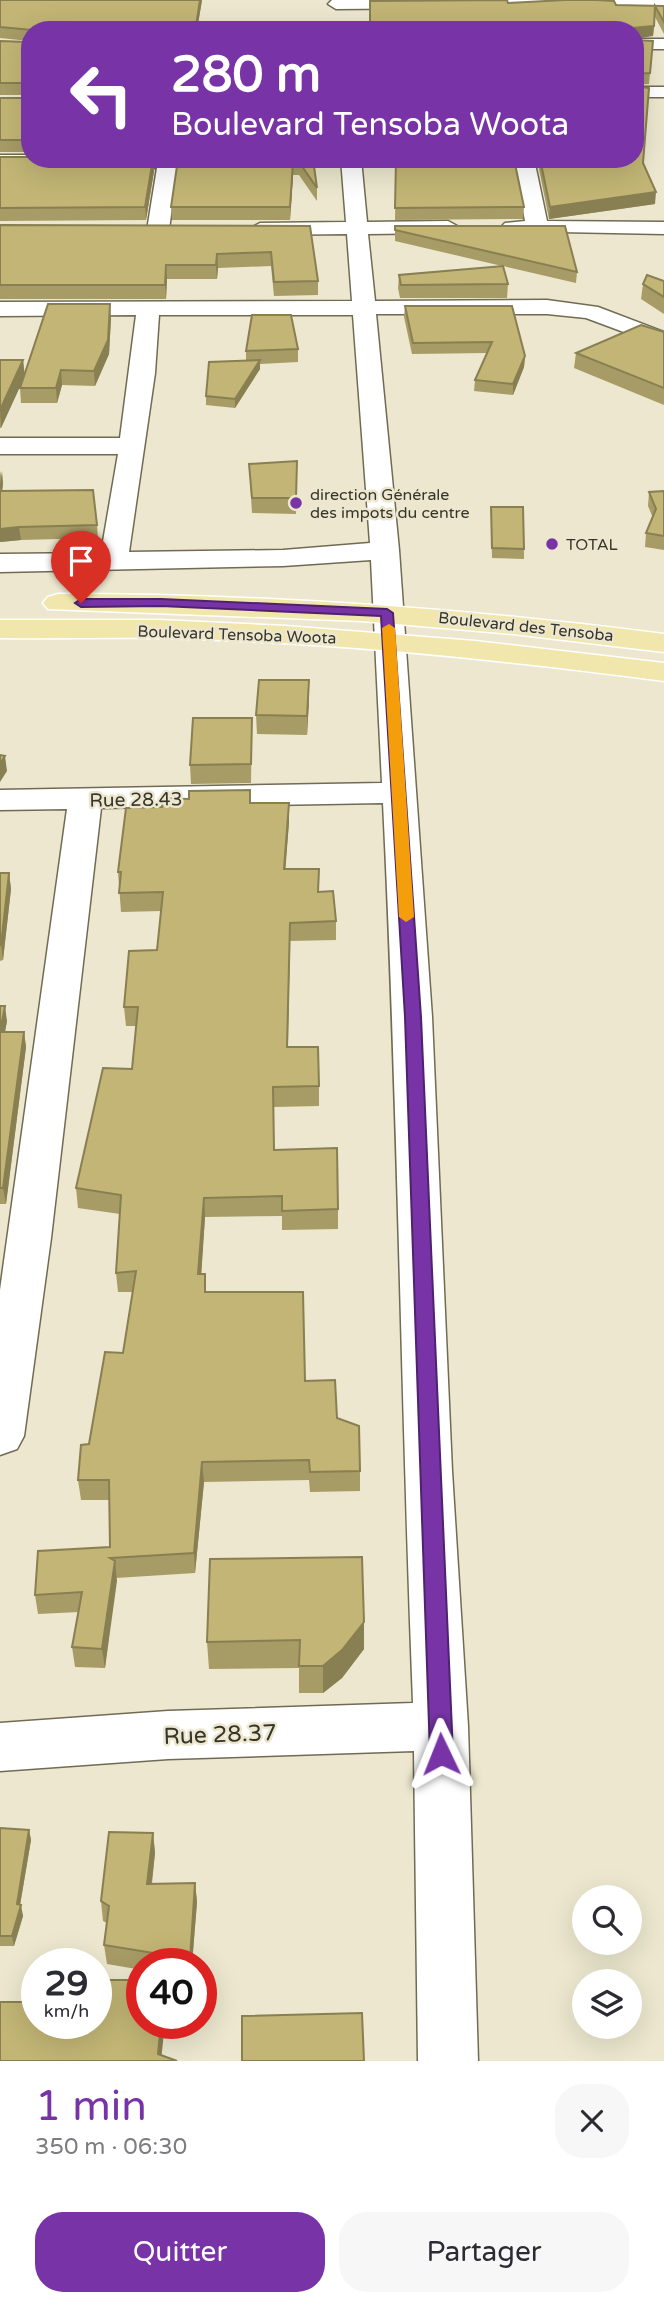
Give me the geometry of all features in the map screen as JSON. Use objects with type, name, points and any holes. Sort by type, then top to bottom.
[{"type":"main road","name":"Boulevard Tensoba Woota","points":[[0,604],[161,602],[388,627]]},
{"type":"main road","name":"Boulevard des Tensoba","points":[[388,627],[528,624],[664,643]]},
{"type":"main road","name":"Boulevard Tensoba Woota","points":[[0,629],[388,627]]},
{"type":"main road","name":"Boulevard des Tensoba","points":[[388,627],[523,652],[664,672]]},
{"type":"street","points":[[337,21],[335,2],[664,1]]},
{"type":"street","points":[[644,44],[664,44]]},
{"type":"street","points":[[650,92],[664,114]]},
{"type":"street","points":[[0,161],[21,161]]},
{"type":"street","points":[[158,230],[167,168]]},
{"type":"street","points":[[352,168],[385,550],[413,1017],[428,1471],[441,1726],[448,2061]]},
{"type":"street","points":[[526,168],[537,226]]},
{"type":"street","points":[[238,229],[468,227]]},
{"type":"street","points":[[495,227],[664,228]]},
{"type":"street","points":[[132,229],[184,229]]},
{"type":"street","points":[[114,561],[129,446],[143,373],[148,308]]},
{"type":"street","points":[[0,309],[575,309],[664,340]]},
{"type":"street","points":[[0,446],[129,446]]},
{"type":"street","points":[[0,562],[283,558],[385,550]]},
{"type":"street","name":"Rue 28.43","points":[[0,800],[398,793]]},
{"type":"street","points":[[2,1408],[30,1238],[85,800]]},
{"type":"street","name":"Rue 28.37","points":[[0,1747],[168,1735],[441,1726]]},
{"type":"building","points":[[0,0],[200,0],[197,21],[21,21],[21,29],[0,27]]},
{"type":"building","points":[[370,1],[614,1],[616,5],[664,6],[664,22],[655,6],[654,26],[644,27],[644,21],[370,21]]},
{"type":"building","points":[[644,40],[653,41],[650,73],[644,73]]},
{"type":"building","points":[[0,41],[21,42],[21,83],[0,83]]},
{"type":"building","points":[[644,87],[649,88],[644,150]]},
{"type":"building","points":[[0,98],[21,98],[21,140],[0,140]]},
{"type":"building","points":[[0,157],[21,157],[21,168],[152,168],[145,207],[0,208]]},
{"type":"building","points":[[644,165],[656,192],[550,207],[542,168],[644,168]]},
{"type":"building","points":[[177,168],[293,168],[290,207],[171,207]]},
{"type":"building","points":[[303,168],[314,168],[317,188]]},
{"type":"building","points":[[396,168],[516,168],[524,207],[395,208]]},
{"type":"building","points":[[0,225],[310,226],[318,281],[274,282],[271,252],[217,254],[216,265],[166,265],[165,285],[0,285]]},
{"type":"building","points":[[395,226],[565,226],[577,272],[395,230]]},
{"type":"building","points":[[503,266],[508,284],[401,285],[399,275]]},
{"type":"building","points":[[647,275],[664,281],[664,297],[643,284]]},
{"type":"building","points":[[48,304],[110,304],[108,340],[94,371],[61,370],[56,388],[20,388]]},
{"type":"building","points":[[405,306],[512,306],[525,356],[513,384],[475,380],[492,342],[413,343]]},
{"type":"building","points":[[252,315],[291,315],[298,349],[246,351]]},
{"type":"building","points":[[641,325],[664,332],[664,388],[576,353]]},
{"type":"building","points":[[0,360],[23,360],[0,410]]},
{"type":"building","points":[[260,360],[235,399],[206,396],[209,362]]},
{"type":"building","points":[[297,461],[296,498],[252,498],[249,464]]},
{"type":"building","points":[[93,490],[97,525],[0,529],[0,491]]},
{"type":"building","points":[[664,491],[664,536],[646,533],[656,509],[649,492]]},
{"type":"building","points":[[491,507],[523,507],[524,549],[492,548]]},
{"type":"building","points":[[259,680],[309,680],[307,716],[256,715]]},
{"type":"building","points":[[193,718],[252,718],[251,764],[190,765]]},
{"type":"building","points":[[250,790],[250,803],[289,803],[284,869],[319,869],[318,892],[333,891],[336,921],[290,923],[287,1047],[318,1047],[319,1086],[273,1087],[274,1150],[337,1148],[338,1209],[282,1211],[282,1196],[204,1198],[198,1274],[205,1274],[205,1292],[303,1292],[305,1381],[335,1380],[337,1418],[359,1426],[360,1471],[310,1472],[309,1460],[202,1462],[194,1553],[110,1558],[115,1561],[102,1649],[72,1647],[82,1592],[35,1595],[38,1551],[110,1547],[109,1480],[78,1480],[81,1445],[89,1444],[105,1352],[123,1353],[136,1271],[116,1273],[121,1195],[76,1188],[103,1068],[132,1069],[138,1007],[124,1007],[129,951],[157,950],[163,892],[119,893],[121,872],[118,872],[126,808],[162,807],[163,798],[189,799],[189,791]]},
{"type":"building","points":[[0,873],[9,873],[1,945],[0,945]]},
{"type":"building","points":[[0,1006],[5,1006],[0,1032]]},
{"type":"building","points":[[0,1032],[24,1032],[3,1188],[0,1188]]},
{"type":"building","points":[[362,1557],[364,1622],[342,1650],[323,1666],[299,1666],[300,1640],[207,1642],[210,1559]]},
{"type":"building","points":[[0,1828],[29,1830],[17,1904],[21,1905],[12,1936],[0,1936]]},
{"type":"building","points":[[109,1832],[153,1833],[147,1884],[195,1883],[191,1948],[126,1949],[104,1945],[109,1906],[101,1901]]},
{"type":"building","points":[[112,1980],[126,1980],[126,2039],[159,2039],[158,2054],[177,2061],[0,2061],[0,2002],[21,2002],[21,2039],[112,2039]]},
{"type":"building","points":[[362,2013],[364,2061],[242,2061],[242,2016]]},
{"type":"slow traffic","points":[[389,628],[406,917]]},
{"type":"place","name":"direction Générale des impots du centre","points":[[296,503]]},
{"type":"place","name":"TOTAL","points":[[552,544]]},
{"type":"route","points":[[81,603],[161,602],[321,607],[387,613],[413,1017],[418,1212],[441,1754]]}]
